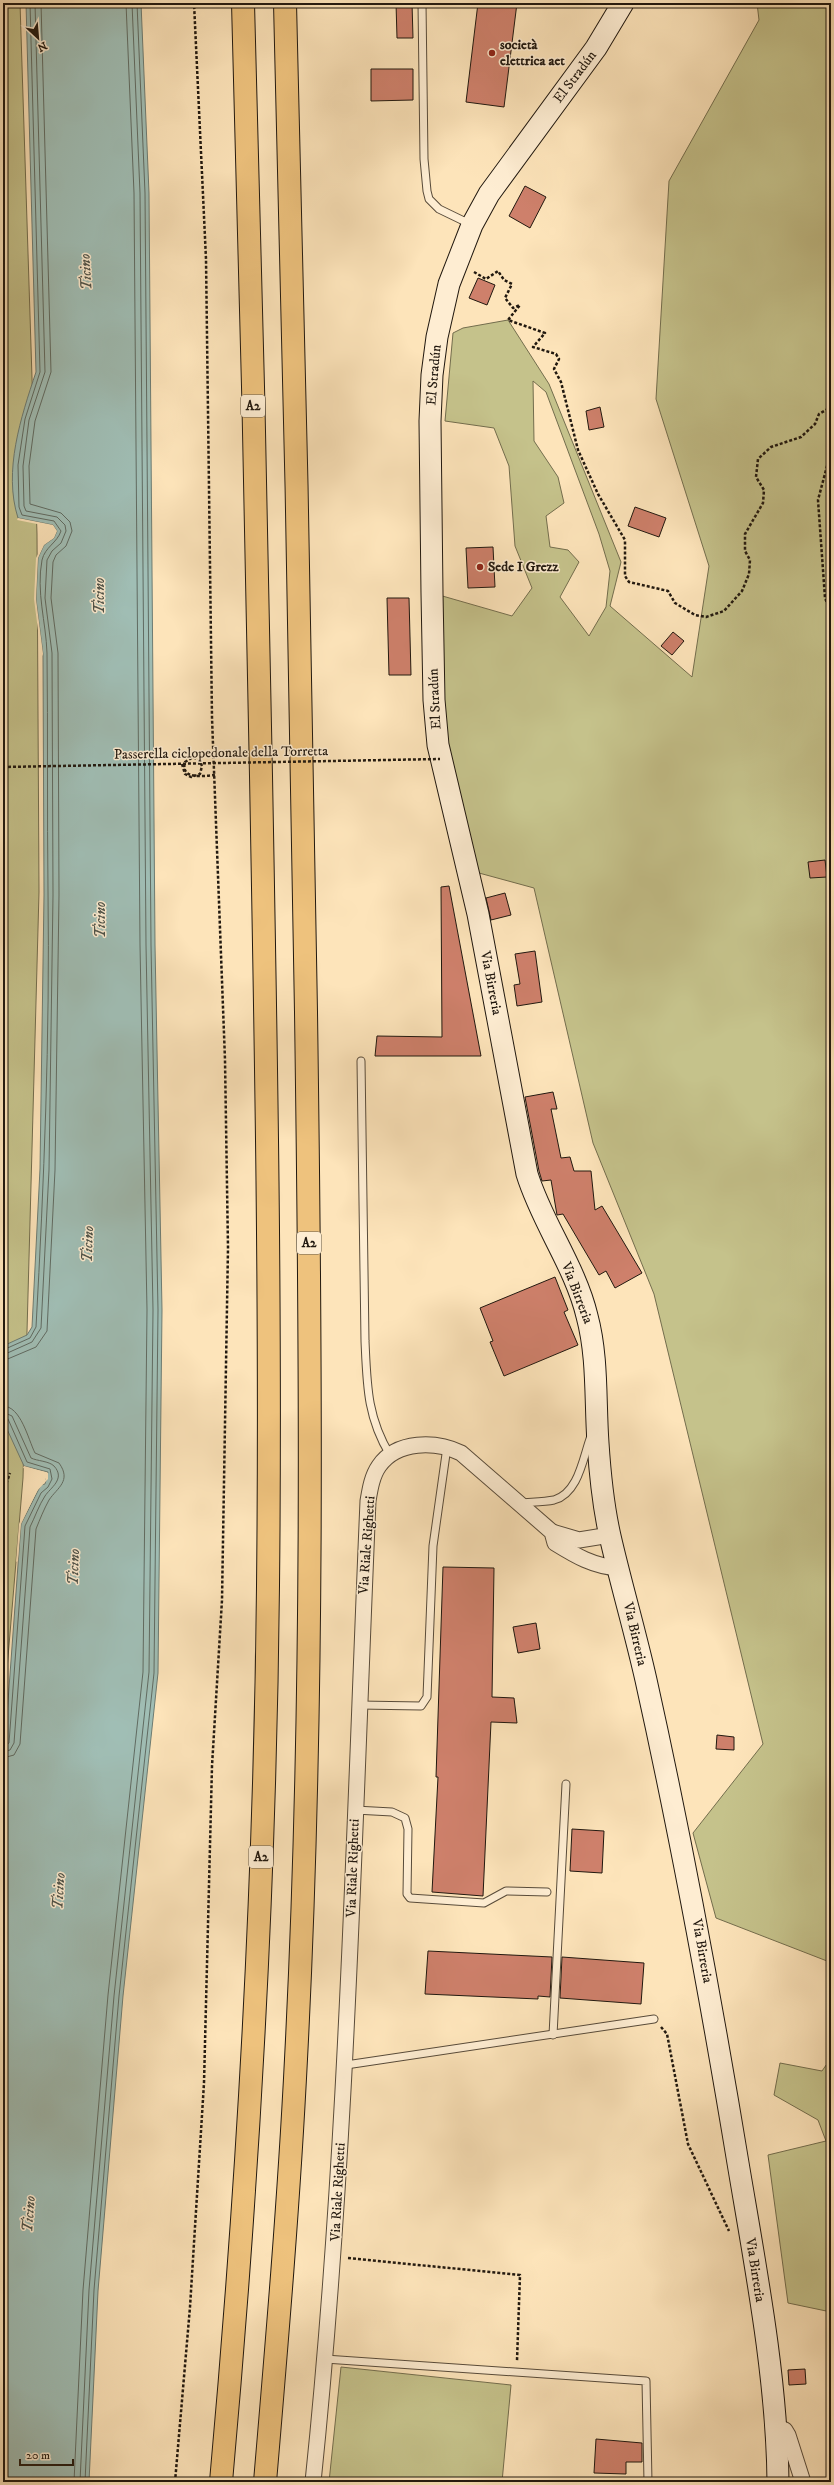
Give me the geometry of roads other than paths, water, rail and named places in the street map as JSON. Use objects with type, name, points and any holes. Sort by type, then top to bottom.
[{"type":"highway","name":"A2","points":[[221,2482],[236,2313],[251,2075],[262,1833],[268,1589],[265,941],[243,3]]},
{"type":"highway","name":"A2","points":[[265,2482],[296,2055],[305,1826],[310,1578],[309,1243],[303,797],[285,3]]},
{"type":"street","name":"El Stradún","points":[[449,798],[432,759],[434,700],[430,421],[437,337],[456,262],[472,225],[489,194],[596,48],[623,3]]},
{"type":"street","name":"Via Birreria","points":[[449,798],[478,914],[527,1174],[536,1202],[580,1294],[589,1321],[595,1362],[601,1480],[610,1535],[646,1679],[695,1913],[755,2269],[776,2426],[778,2482]]},
{"type":"street","points":[[390,1455],[401,1450],[421,1445],[447,1447],[462,1453],[520,1502],[552,1532],[579,1540],[610,1535]]},
{"type":"street","name":"Via Riale Righetti","points":[[313,2482],[326,2360],[346,2064],[368,1501],[375,1474],[390,1455]]},
{"type":"street","points":[[552,1532],[555,1543],[585,1561],[618,1568]]},
{"type":"street","points":[[776,2426],[785,2430],[788,2435],[803,2482]]},
{"type":"lane","points":[[422,3],[424,159],[427,191],[429,199],[439,210],[472,225]]},
{"type":"lane","points":[[361,1061],[367,1387],[376,1429],[390,1455]]},
{"type":"lane","points":[[520,1502],[555,1499],[563,1496],[570,1490],[578,1474],[597,1417]]},
{"type":"lane","points":[[359,1705],[421,1706],[427,1697],[433,1546],[447,1447]]},
{"type":"lane","points":[[553,2034],[566,1784]]},
{"type":"lane","points":[[355,1810],[392,1812],[406,1818],[408,1828],[407,1894],[410,1898],[484,1903],[506,1891],[547,1892]]},
{"type":"lane","points":[[346,2064],[654,2019]]},
{"type":"lane","points":[[326,2360],[646,2381],[648,2482]]},
{"type":"water","name":"Ticino","points":[[26,3],[141,3],[149,193],[155,945],[162,1310],[158,1673],[123,1996],[98,2291],[89,2482],[3,2482],[3,1770],[21,1524],[41,1485],[45,1484],[48,1472],[24,1466],[6,1427],[3,1413],[3,1346],[27,1335],[32,1327],[40,1169],[44,895],[43,654],[36,599],[38,558],[44,545],[54,538],[57,531],[53,525],[18,518],[12,482],[16,444],[25,407],[36,372]]},
{"type":"place","name":"società elettrica aet","points":[[492,53]]},
{"type":"place","name":"Sede I Grezz","points":[[480,567]]}]
